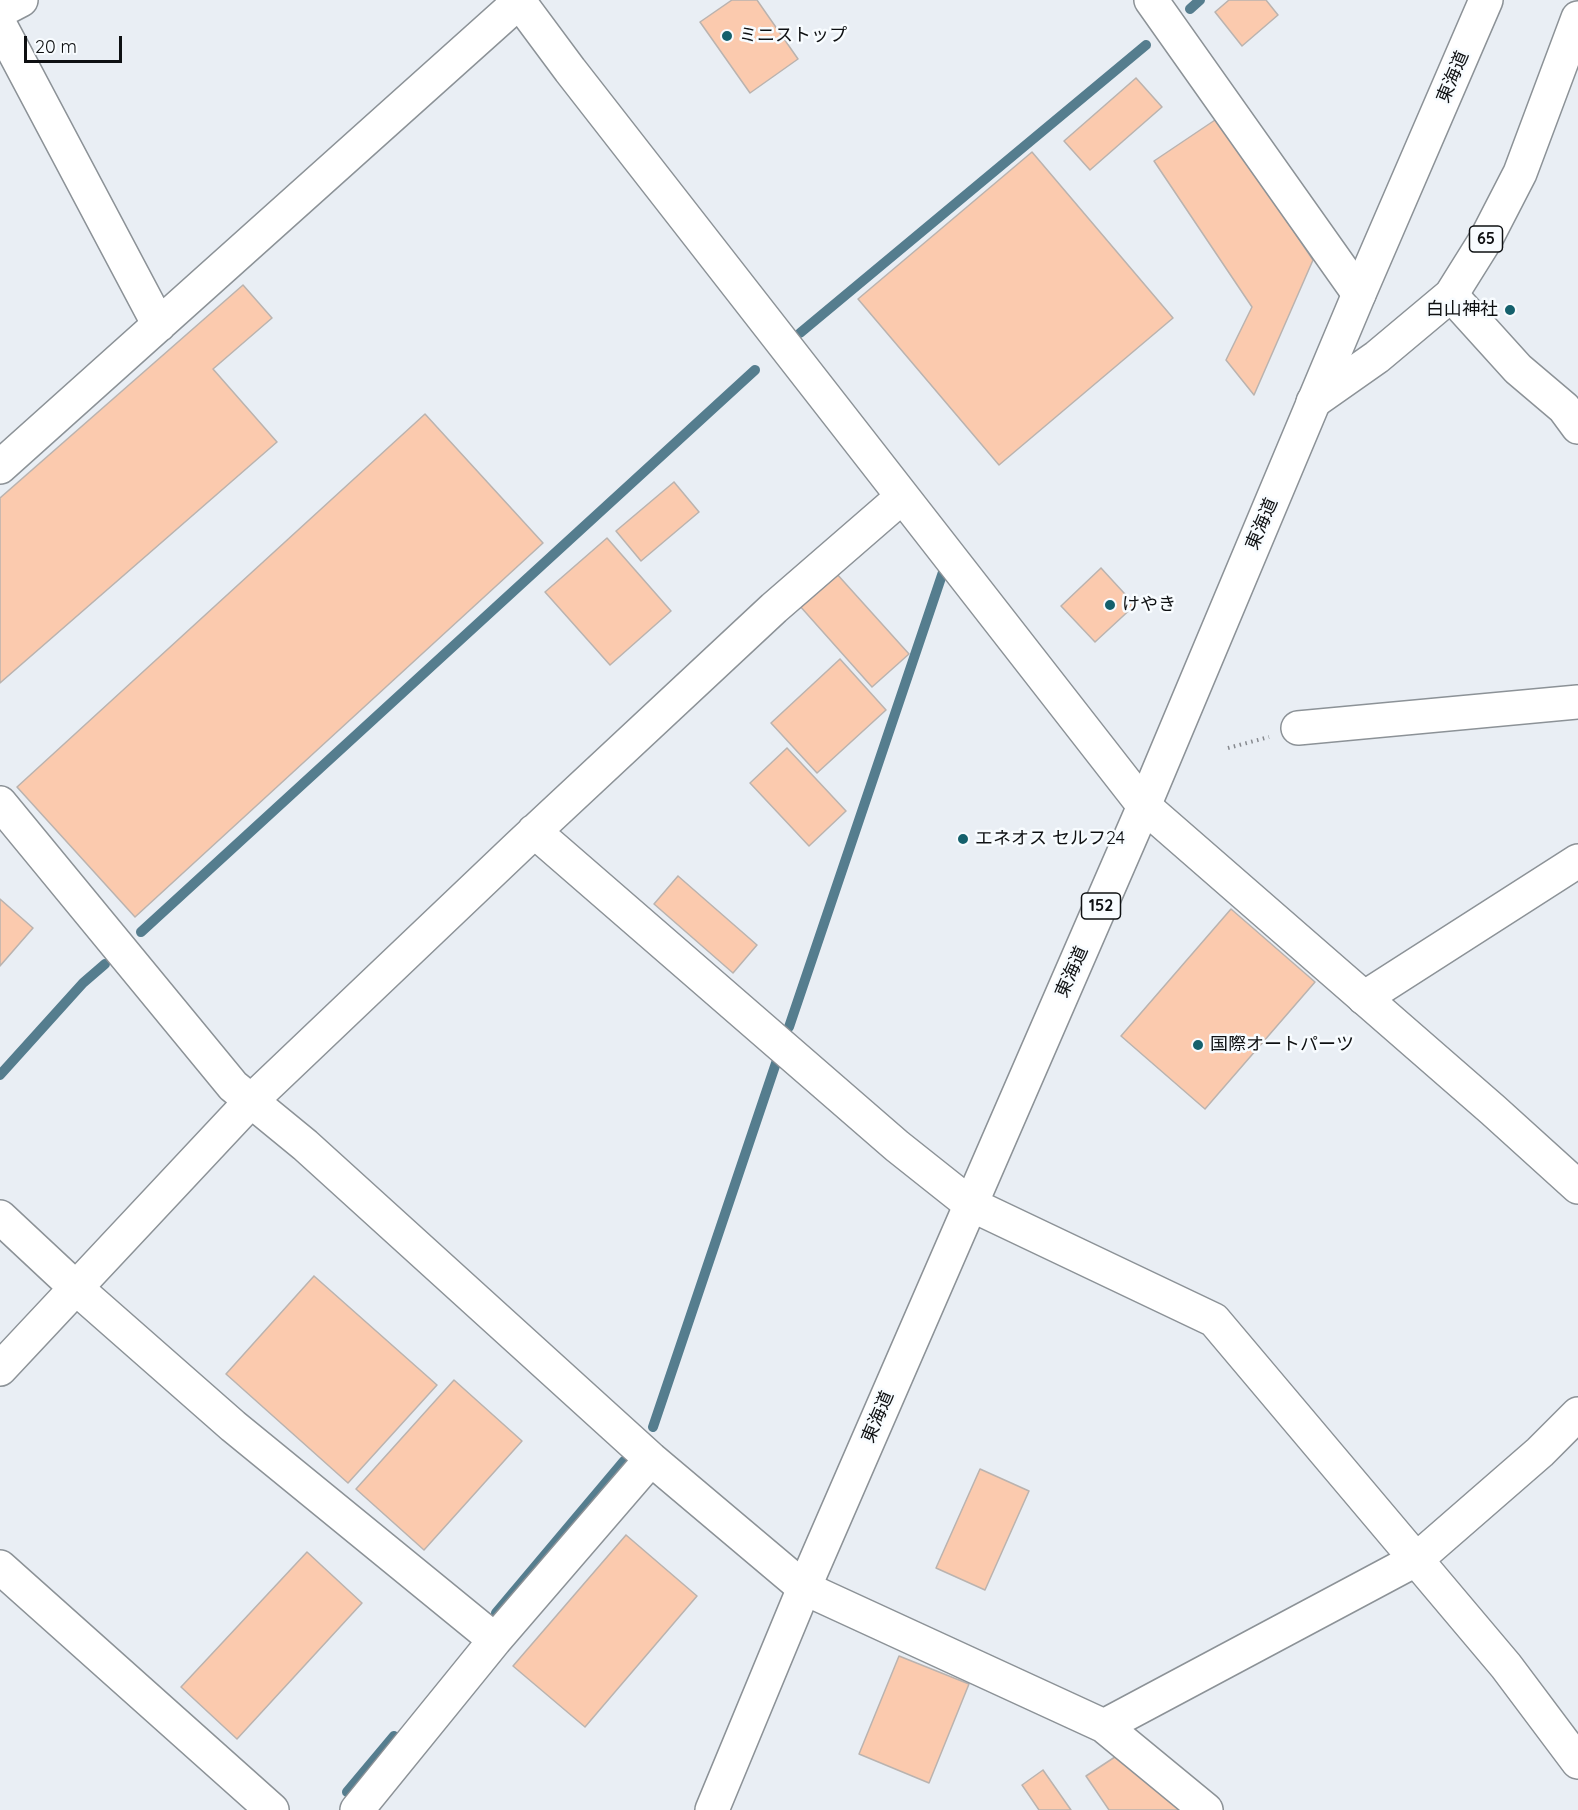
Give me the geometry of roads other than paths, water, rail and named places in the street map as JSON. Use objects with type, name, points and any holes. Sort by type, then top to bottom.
[{"type":"main road","points":[[0,11],[21,0]]},
{"type":"main road","points":[[0,467],[520,0],[570,70],[1144,806],[1578,1187]]},
{"type":"main road","points":[[1151,0],[1359,294]]},
{"type":"main road","name":"東海道","points":[[712,1810],[804,1588],[1144,806],[1313,402],[1486,0]]},
{"type":"main road","name":"65","points":[[1313,402],[1377,357],[1451,295],[1486,239],[1520,172],[1578,18]]},
{"type":"main road","points":[[0,25],[159,325]]},
{"type":"main road","points":[[1451,295],[1518,369],[1573,411]]},
{"type":"main road","points":[[0,1369],[251,1101],[534,831],[774,608],[902,497]]},
{"type":"main road","points":[[1298,728],[1578,702]]},
{"type":"main road","points":[[0,803],[233,1086],[306,1145],[651,1459],[804,1588],[1104,1726],[1206,1810]]},
{"type":"main road","points":[[534,831],[897,1146],[970,1204],[1214,1320],[1506,1666],[1578,1762]]},
{"type":"main road","points":[[1364,998],[1578,861]]},
{"type":"main road","points":[[0,1217],[76,1288],[233,1426],[495,1640]]},
{"type":"main road","points":[[1104,1726],[1417,1559],[1540,1452],[1578,1414]]},
{"type":"main road","points":[[357,1810],[495,1640],[651,1459]]},
{"type":"main road","points":[[0,1567],[272,1810]]},
{"type":"waterway","points":[[1190,9],[1200,0]]},
{"type":"waterway","points":[[800,333],[1146,45]]},
{"type":"waterway","points":[[141,932],[755,370]]},
{"type":"waterway","points":[[789,1027],[943,572]]},
{"type":"waterway","points":[[0,1075],[83,983],[105,964]]},
{"type":"waterway","points":[[653,1427],[776,1063]]},
{"type":"waterway","points":[[496,1613],[624,1461]]},
{"type":"waterway","points":[[347,1792],[394,1736]]},
{"type":"place","name":"ミニストップ","points":[[727,36]]},
{"type":"place","name":"白山神社","points":[[1510,310]]},
{"type":"place","name":"けやき","points":[[1110,605]]},
{"type":"place","name":"エネオス セルフ24","points":[[963,839]]},
{"type":"place","name":"国際オートパーツ","points":[[1198,1045]]}]
